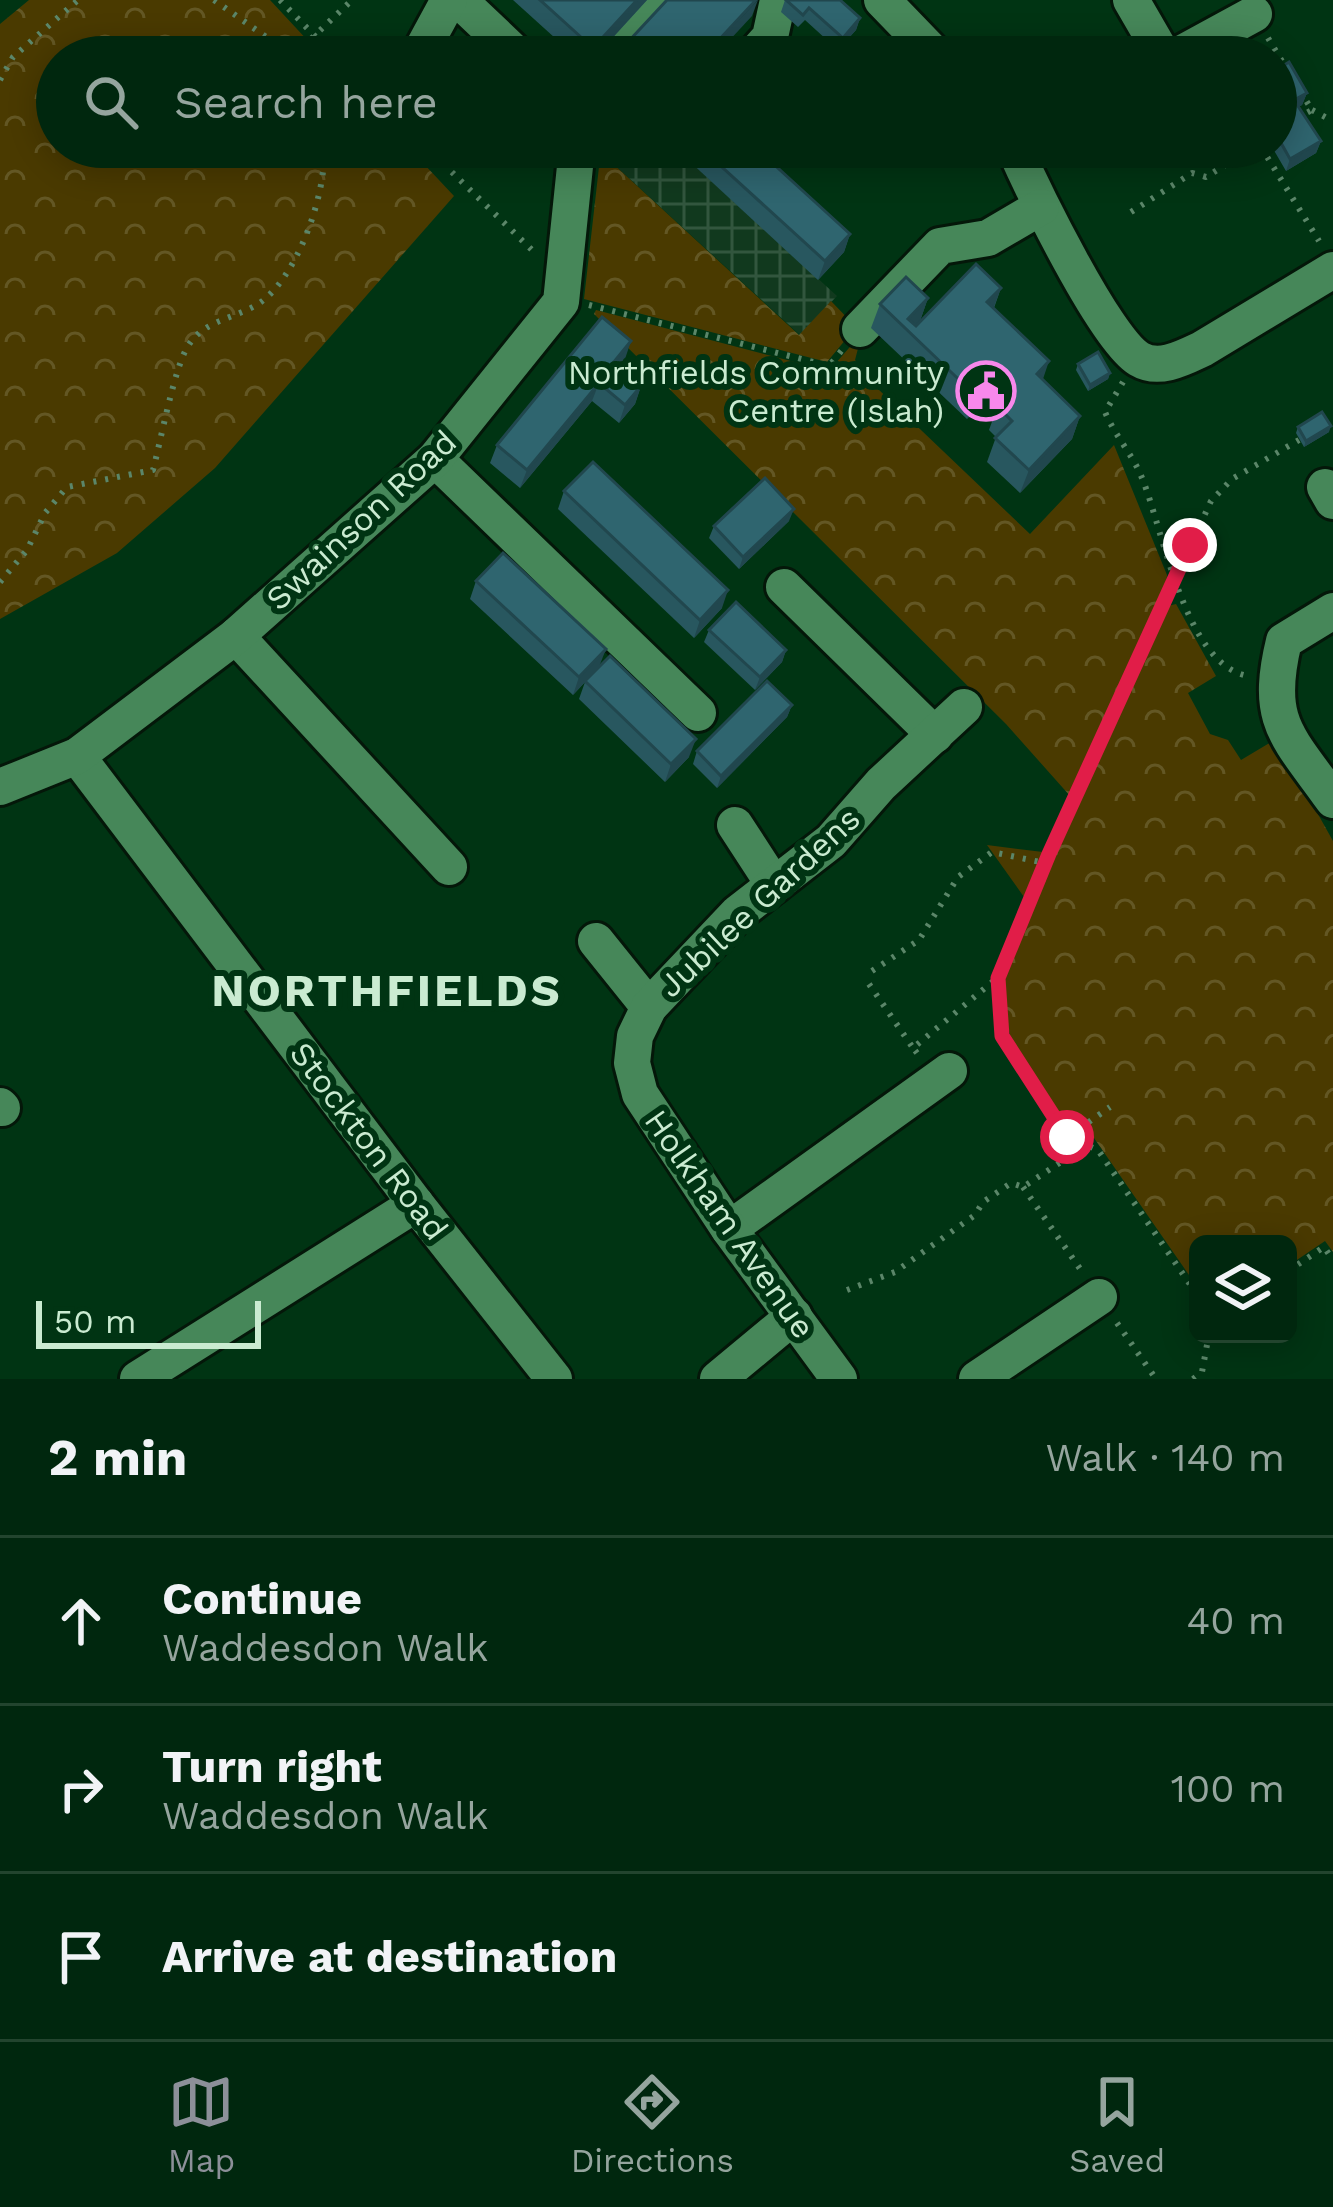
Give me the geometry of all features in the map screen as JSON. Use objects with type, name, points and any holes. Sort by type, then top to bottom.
[{"type":"street","points":[[629,36],[662,0]]},
{"type":"street","points":[[770,36],[778,0]]},
{"type":"street","points":[[882,0],[917,36]]},
{"type":"street","points":[[1131,0],[1152,36]]},
{"type":"street","points":[[434,36],[461,2],[497,36]]},
{"type":"street","points":[[1214,36],[1254,14]]},
{"type":"street","points":[[563,292],[575,168]]},
{"type":"street","points":[[1023,168],[1040,207],[1119,340],[1137,358],[1160,364],[1181,359],[1327,257]]},
{"type":"street","points":[[860,328],[940,245],[988,238],[1040,207]]},
{"type":"street","name":"Swainson Road","points":[[0,787],[77,756],[236,636],[435,459],[563,292]]},
{"type":"street","points":[[435,459],[698,712]]},
{"type":"street","points":[[784,586],[935,735]]},
{"type":"street","points":[[1333,611],[1284,641],[1275,679],[1280,725],[1333,800]]},
{"type":"street","points":[[236,636],[449,867]]},
{"type":"street","name":"Jubilee Gardens","points":[[632,1064],[635,1036],[649,1007],[738,913],[831,841],[881,784],[964,707]]},
{"type":"street","name":"Stockton Road","points":[[77,756],[542,1366]]},
{"type":"street","points":[[735,825],[774,885]]},
{"type":"street","points":[[596,941],[649,1007]]},
{"type":"street","name":"Holkham Avenue","points":[[632,1064],[640,1094],[729,1229],[839,1379]]},
{"type":"street","points":[[729,1229],[943,1076]]},
{"type":"street","points":[[138,1379],[416,1204]]},
{"type":"street","points":[[976,1379],[1099,1297]]},
{"type":"street","points":[[718,1379],[794,1316]]},
{"type":"path","points":[[38,36],[78,0]]},
{"type":"path","points":[[214,0],[265,36]]},
{"type":"path","points":[[280,0],[314,36],[352,0]]},
{"type":"path","points":[[1254,14],[1267,36]]},
{"type":"path","points":[[0,80],[14,57],[36,37]]},
{"type":"path","points":[[1300,91],[1312,110],[1327,118],[1333,115]]},
{"type":"path","points":[[1297,118],[1312,110]]},
{"type":"path","points":[[0,582],[27,550],[45,513],[67,487],[153,470],[186,347],[206,326],[260,302],[282,282],[317,204],[321,168]]},
{"type":"path","points":[[446,168],[563,292],[585,304],[829,366],[860,328]]},
{"type":"path","points":[[1131,212],[1192,173],[1206,178],[1222,168]]},
{"type":"path","points":[[1270,168],[1327,257]]},
{"type":"path","points":[[1137,358],[1105,412],[1142,476],[1173,583],[1219,664],[1232,674],[1275,679]]},
{"type":"path","points":[[1023,1187],[1067,1158],[1067,1137],[1002,1036],[998,978],[1045,863],[1211,501],[1232,479],[1299,440]]},
{"type":"path","points":[[1281,452],[1290,462]]},
{"type":"path","points":[[872,971],[920,940],[958,877],[992,852],[1045,863]]},
{"type":"path","points":[[913,1048],[998,978]]},
{"type":"path","points":[[868,984],[913,1048],[943,1076]]},
{"type":"path","points":[[1067,1137],[1110,1107]]},
{"type":"path","points":[[1067,1137],[1098,1150],[1189,1283]]},
{"type":"path","points":[[847,1290],[896,1272],[975,1216],[983,1202],[1011,1183],[1023,1187],[1156,1379]]},
{"type":"path","points":[[1297,1265],[1329,1245],[1333,1260]]},
{"type":"path","points":[[1193,1379],[1202,1372],[1207,1343]]},
{"type":"shaded area","points":[[618,168],[697,168],[837,296],[800,335]]},
{"type":"green space","points":[[29,0],[270,0],[303,36],[36,36],[36,168],[428,168],[454,196],[215,468],[117,553],[0,619],[0,24]]},
{"type":"green space","points":[[599,168],[618,168],[799,335],[831,301],[856,327],[827,362],[584,299]]},
{"type":"green space","points":[[596,310],[829,371],[862,333],[855,360],[878,389],[1030,534],[1114,445],[1167,575],[1166,585],[1071,797],[1006,724],[594,314]]},
{"type":"green space","points":[[1176,604],[1216,676],[1188,693],[1210,734],[1228,740],[1241,760],[1276,739],[1333,841],[1333,1252],[1325,1241],[1297,1260],[1297,1235],[1189,1235],[1189,1275],[1094,1138],[1068,1128],[1011,1041],[1003,998],[1006,971],[1052,856],[1168,606]]},
{"type":"green space","points":[[987,845],[1043,852],[1024,897],[992,852]]},
{"type":"building","points":[[540,0],[637,0],[604,36],[580,36]]},
{"type":"building","points":[[667,0],[756,0],[723,36],[634,36]]},
{"type":"building","points":[[786,0],[840,0],[860,18],[841,36],[809,8],[803,15]]},
{"type":"building","points":[[1297,76],[1307,93],[1297,98]]},
{"type":"building","points":[[1297,105],[1321,141],[1297,155]]},
{"type":"building","points":[[723,168],[778,168],[850,234],[825,261]]},
{"type":"building","name":"Northfields Community Centre (Islah)","points":[[976,264],[1001,288],[987,302],[1049,361],[1037,374],[1080,416],[1029,470],[995,438],[1012,421],[998,407],[1007,397],[990,380],[975,395],[880,304],[906,277],[928,298],[908,319],[916,326]]},
{"type":"building","points":[[602,317],[631,341],[613,363],[641,386],[625,405],[599,383],[527,470],[497,445]]},
{"type":"building","points":[[1098,352],[1110,373],[1090,385],[1078,364]]},
{"type":"building","points":[[1322,412],[1331,426],[1306,441],[1298,427]]},
{"type":"building","points":[[593,462],[728,590],[700,620],[564,491]]},
{"type":"building","points":[[765,478],[794,509],[743,557],[714,526]]},
{"type":"building","points":[[503,553],[606,649],[579,677],[476,581]]},
{"type":"building","points":[[736,602],[786,650],[760,677],[709,630]]},
{"type":"building","points":[[610,656],[696,739],[671,764],[585,681]]},
{"type":"building","points":[[767,681],[792,705],[721,776],[697,751]]},
{"type":"place","name":"Northfields Community Centre (Islah)","points":[[986,391]]},
{"type":"district","name":"NORTHFIELDS","points":[[387,990]]},
{"type":"route","points":[[1067,1137],[1002,1036],[998,978],[1049,854],[1190,545]]}]
